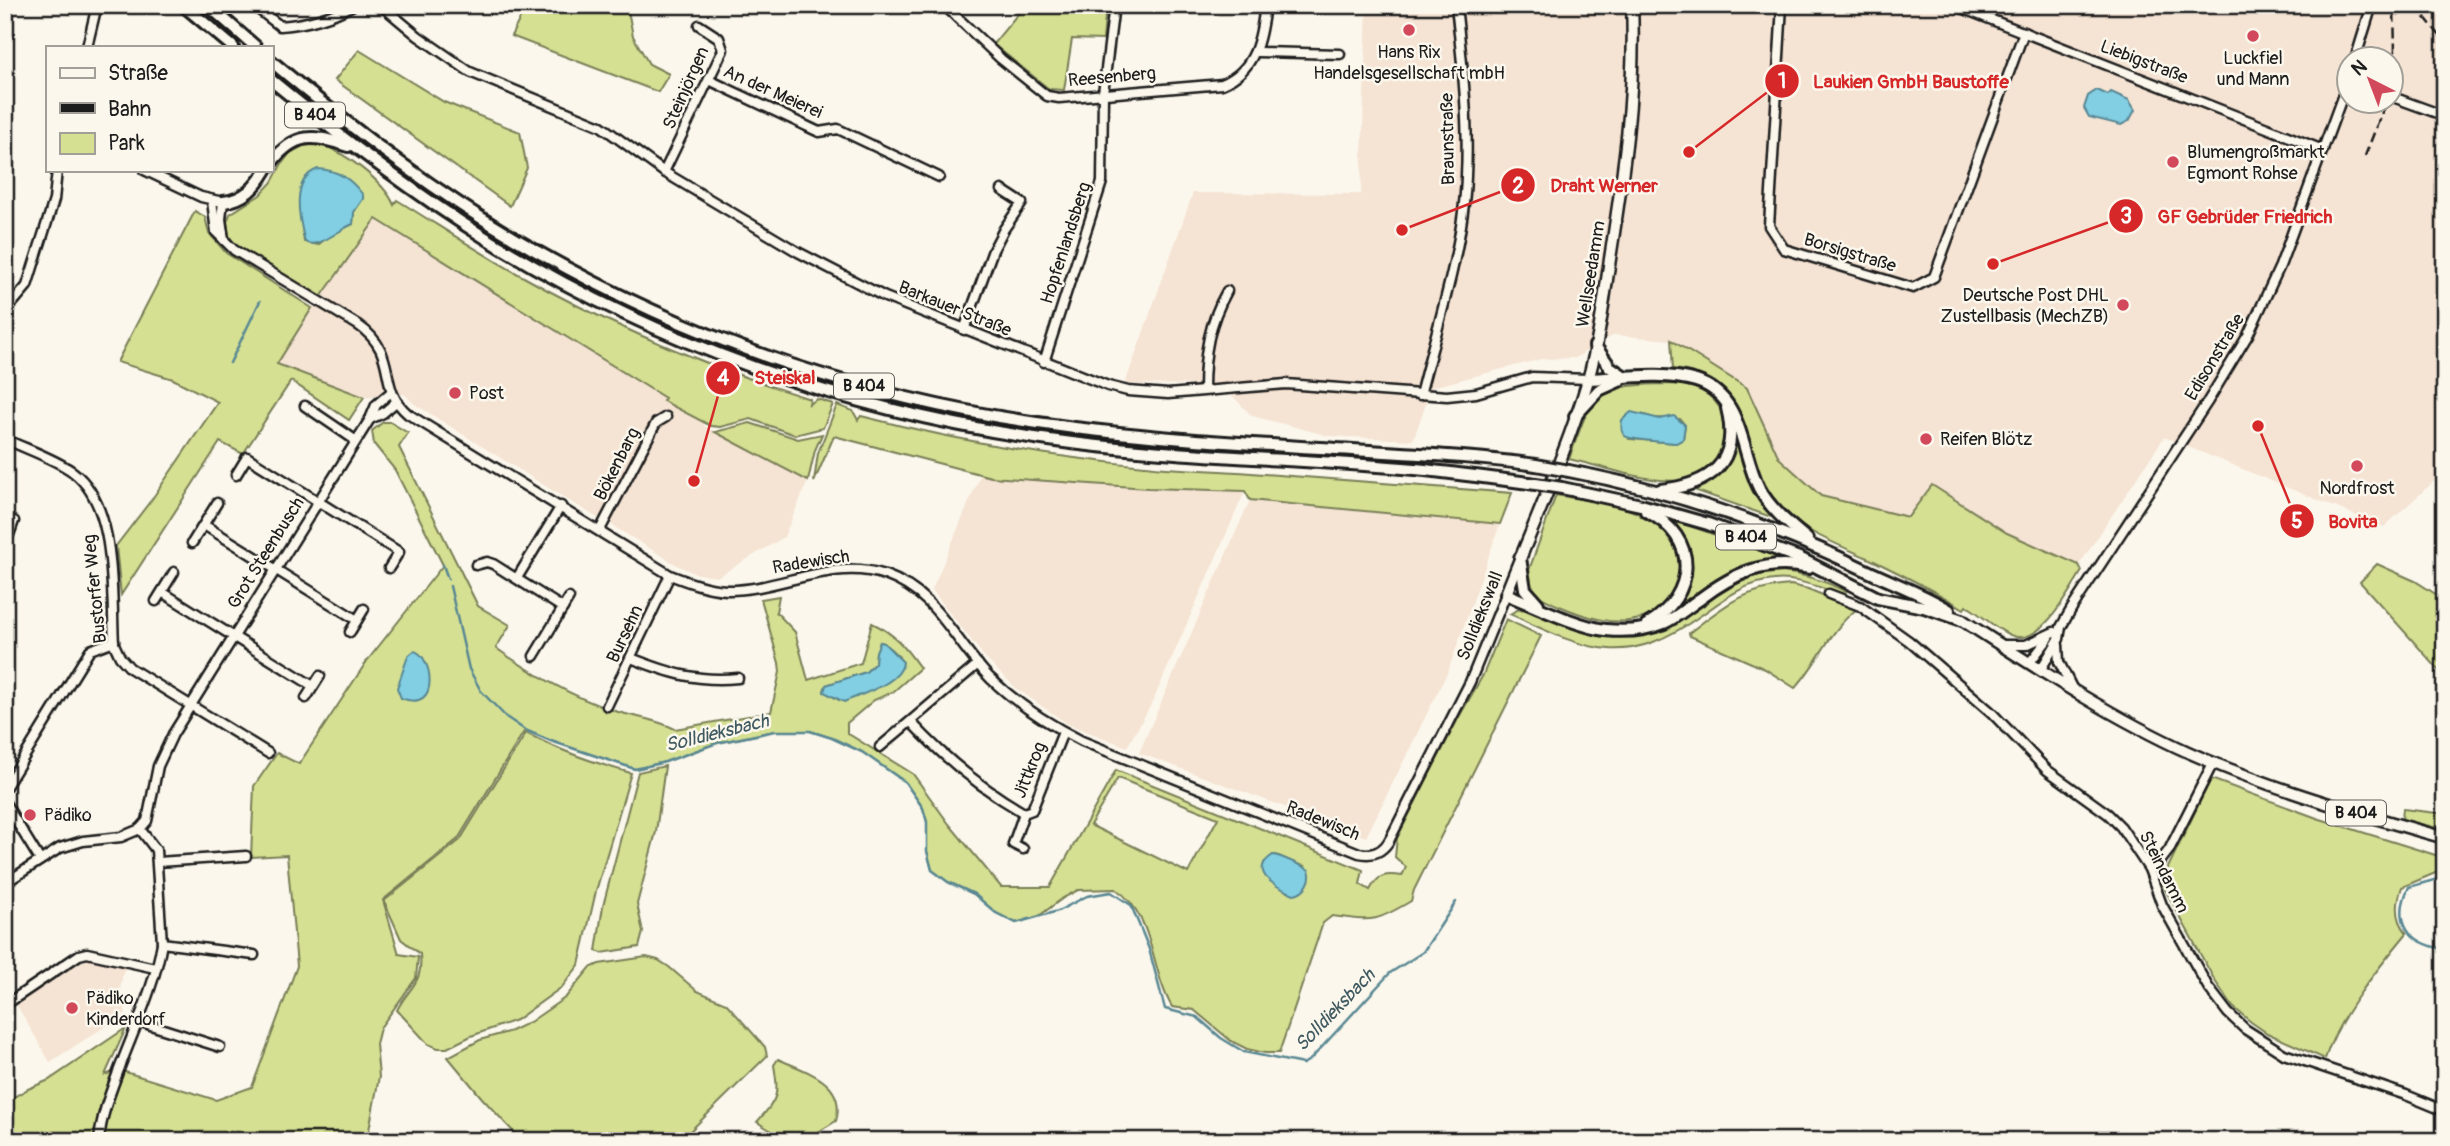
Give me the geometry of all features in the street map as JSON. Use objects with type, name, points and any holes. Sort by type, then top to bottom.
[{"type":"highway","points":[[183,5],[232,46]]},
{"type":"highway","points":[[208,5],[255,46]]},
{"type":"highway","name":"B 404","points":[[273,63],[366,138],[426,181],[535,250],[664,315],[724,341],[813,372],[944,406],[1058,426],[1266,444],[1468,456],[1569,471],[1653,490],[1718,509],[1816,546],[1934,601],[1962,620]]},
{"type":"highway","name":"B 404","points":[[273,82],[418,194],[487,239],[613,308],[759,369],[887,408],[981,429],[1093,445],[1417,470],[1529,483],[1620,500],[1744,537],[1799,558],[1878,598],[1924,607],[1962,620]]},
{"type":"highway","points":[[273,162],[290,144],[308,137],[321,137],[358,149]]},
{"type":"highway","points":[[218,201],[230,201],[247,194],[265,172]]},
{"type":"highway","points":[[1595,346],[1610,367],[1628,378]]},
{"type":"highway","points":[[1588,379],[1672,377],[1696,381],[1710,388],[1726,402],[1740,425],[1754,476],[1762,494],[1785,521],[1816,546]]},
{"type":"highway","points":[[1575,416],[1599,390],[1628,378]]},
{"type":"highway","points":[[1653,490],[1695,483],[1709,477],[1719,468],[1728,452],[1731,437],[1726,402]]},
{"type":"highway","points":[[1620,500],[1653,514],[1665,523],[1681,544],[1686,564],[1684,584],[1675,602],[1664,614],[1636,630]]},
{"type":"highway","points":[[1520,558],[1525,589],[1543,608]]},
{"type":"highway","points":[[1506,594],[1591,627],[1614,631],[1636,630],[1667,622],[1725,581],[1747,570],[1786,565],[1825,572]]},
{"type":"main road","name":"Wellseedamm","points":[[1588,379],[1626,159],[1631,96],[1632,5]]},
{"type":"main road","name":"Solldiekswall","points":[[1506,594],[1588,379]]},
{"type":"main road","name":"B 404","points":[[1962,620],[2073,690],[2164,740],[2213,763],[2319,803],[2445,838]]},
{"type":"street","points":[[87,46],[97,5]]},
{"type":"street","points":[[253,5],[280,26],[296,25],[337,14],[353,5]]},
{"type":"street","name":"Barkauer Straße","points":[[381,5],[418,36],[470,72],[601,126],[664,172],[798,252],[885,297],[1044,362],[1128,391],[1168,394],[1286,384],[1420,395],[1468,394],[1539,377],[1588,379]]},
{"type":"street","name":"Reesenberg","points":[[944,5],[1001,59],[1047,96],[1059,98],[1222,84],[1234,79],[1247,67],[1257,52]]},
{"type":"street","name":"Hopfenlandsberg","points":[[1044,362],[1102,183],[1103,93],[1114,5]]},
{"type":"street","points":[[1265,5],[1257,52],[1340,54]]},
{"type":"street","name":"Braunstraße","points":[[1420,395],[1462,217],[1466,177],[1467,118],[1456,5]]},
{"type":"street","name":"Borsigstraße","points":[[1782,5],[1769,226],[1784,249],[1913,288],[1934,277],[2024,32]]},
{"type":"street","name":"Liebigstraße","points":[[1954,5],[2323,150]]},
{"type":"street","points":[[2359,46],[2372,5]]},
{"type":"street","name":"Steinjörgen","points":[[664,172],[723,50],[719,38],[699,25]]},
{"type":"street","name":"An der Meierei","points":[[709,80],[819,132],[838,129],[939,177]]},
{"type":"street","points":[[2404,101],[2445,116]]},
{"type":"street","name":"Edisonstraße","points":[[2040,669],[2058,633],[2243,345],[2280,266],[2336,116]]},
{"type":"street","points":[[5,312],[27,286],[54,200],[57,172]]},
{"type":"street","points":[[150,172],[218,201],[224,240],[239,254],[366,332],[378,344],[386,360],[391,392]]},
{"type":"street","points":[[964,330],[993,250],[1022,203],[1002,190]]},
{"type":"street","points":[[1204,390],[1207,340],[1217,308],[1227,290]]},
{"type":"street","name":"Radewisch","points":[[391,392],[396,402],[414,419],[561,506],[670,575],[706,587],[728,590],[845,570],[860,570],[886,576],[912,589],[932,605],[978,664],[1015,700],[1063,732],[1359,853],[1377,853]]},
{"type":"street","name":"Grot Steenbusch","points":[[190,705],[370,419],[373,409],[391,392]]},
{"type":"street","name":"Grot Steenbusch","points":[[370,419],[383,414],[396,402]]},
{"type":"street","points":[[306,406],[355,440]]},
{"type":"street","name":"Bökenbarg","points":[[600,530],[656,423],[666,417]]},
{"type":"street","name":"Bustorfer Weg","points":[[5,439],[72,471],[88,487],[100,507],[107,534],[114,641],[120,657],[130,668],[268,753]]},
{"type":"street","points":[[236,475],[247,457],[399,552],[389,568]]},
{"type":"street","points":[[192,543],[217,503]]},
{"type":"street","points":[[517,578],[561,506]]},
{"type":"street","points":[[5,546],[14,521]]},
{"type":"street","points":[[204,525],[357,620]]},
{"type":"street","points":[[476,565],[486,562],[517,578],[563,608]]},
{"type":"street","points":[[156,601],[174,572]]},
{"type":"street","name":"Bursehn","points":[[607,706],[670,575]]},
{"type":"street","points":[[162,592],[313,687]]},
{"type":"street","name":"Solldiekswall","points":[[1377,853],[1390,839],[1470,682],[1506,594]]},
{"type":"street","name":"Steindamm","points":[[1829,594],[1860,606],[1909,641],[1970,694],[2058,780],[2121,827],[2149,869],[2162,905],[2207,987],[2245,1029],[2297,1059],[2406,1095],[2445,1111]]},
{"type":"street","points":[[534,656],[569,598]]},
{"type":"street","points":[[350,632],[364,609]]},
{"type":"street","points":[[2000,644],[2026,645],[2058,633],[2059,662],[2073,690]]},
{"type":"street","name":"Edisonstraße","points":[[2030,662],[2058,633]]},
{"type":"street","points":[[5,788],[90,650],[114,641]]},
{"type":"street","points":[[631,658],[689,678],[738,678]]},
{"type":"street","points":[[880,747],[978,664]]},
{"type":"street","points":[[306,698],[320,676]]},
{"type":"street","points":[[5,883],[72,843],[121,837],[140,828],[147,821],[163,752],[190,705]]},
{"type":"street","points":[[911,722],[961,771],[1024,813]]},
{"type":"street","name":"Jittkrog","points":[[1024,849],[1013,844],[1024,813],[1032,810],[1063,732]]},
{"type":"street","points":[[2149,869],[2159,863],[2169,850],[2213,763]]},
{"type":"street","points":[[5,803],[40,860]]},
{"type":"street","points":[[99,1141],[106,1106],[138,1021],[162,943],[156,850],[140,828]]},
{"type":"street","points":[[158,862],[246,856]]},
{"type":"street","points":[[162,943],[254,955]]},
{"type":"street","points":[[5,1005],[79,955],[87,953],[155,968]]},
{"type":"street","points":[[138,1021],[220,1047]]},
{"type":"shaded area","points":[[1367,5],[2445,5],[2445,471],[2384,527],[2164,437],[2079,565],[2007,533],[1932,485],[1909,518],[1821,496],[1779,458],[1747,388],[1670,340],[1614,335],[1575,358],[1541,359],[1432,387],[1413,440],[1330,436],[1252,416],[1222,385],[1125,384],[1193,193],[1361,194]]},
{"type":"shaded area","points":[[376,219],[665,398],[664,401],[705,423],[704,426],[808,481],[784,537],[717,577],[694,573],[613,526],[604,514],[598,518],[558,494],[413,403],[405,394],[364,397],[277,363],[317,301]]},
{"type":"shaded area","points":[[981,474],[991,477],[1148,488],[1245,491],[1153,701],[1127,747],[1068,724],[1017,689],[986,659],[932,590]]},
{"type":"shaded area","points":[[1250,500],[1500,524],[1448,671],[1366,837],[1139,753]]},
{"type":"shaded area","name":"Pädiko Kinderdorf","points":[[86,959],[127,966],[123,972],[120,990],[126,1013],[50,1062],[15,1002]]},
{"type":"green space","points":[[527,5],[627,5],[633,36],[649,64],[669,74],[658,92],[511,36]]},
{"type":"green space","points":[[1025,5],[1106,5],[1103,40],[1072,39],[1064,90],[1049,89],[993,44]]},
{"type":"green space","points":[[359,50],[444,102],[520,132],[527,168],[510,206],[335,80]]},
{"type":"green space","points":[[319,144],[339,153],[372,177],[394,205],[397,200],[504,266],[590,312],[698,359],[810,399],[809,404],[817,399],[833,404],[823,428],[795,435],[751,419],[720,427],[711,426],[663,401],[665,398],[376,219],[321,297],[235,245],[229,235],[227,222],[230,214],[260,195],[272,182],[290,153],[303,146]],"holes":[[[362,199],[354,212],[353,224],[331,234],[318,245],[304,242],[299,202]]]},
{"type":"green space","points":[[195,211],[205,217],[209,233],[226,253],[312,308],[277,364],[364,397],[349,420],[291,381],[243,454],[220,442],[121,595],[116,546],[152,499],[218,402],[173,379],[117,362]]},
{"type":"green space","points":[[1671,340],[1747,388],[1779,458],[1821,496],[1908,517],[1932,485],[2007,533],[2079,565],[2082,571],[2047,622],[2028,636],[2018,637],[2000,629],[1970,608],[1966,606],[1964,609],[1908,578],[1808,530],[1774,502],[1753,461],[1742,420],[1721,387],[1701,375],[1673,369]]},
{"type":"green space","points":[[1636,385],[1687,386],[1702,391],[1714,401],[1722,413],[1725,440],[1712,466],[1700,475],[1672,481],[1643,477],[1569,459],[1583,422],[1596,399],[1618,388]],"holes":[[[1641,414],[1654,418],[1680,419],[1685,425],[1683,439],[1676,443],[1629,439]]]},
{"type":"green space","points":[[837,405],[853,411],[858,420],[861,416],[966,440],[1073,458],[1158,467],[1512,493],[1500,524],[1250,500],[1245,491],[1148,488],[991,477],[834,436],[814,482],[818,453]]},
{"type":"green space","points":[[383,422],[390,422],[408,433],[399,447],[478,606],[510,625],[496,648],[552,683],[597,705],[675,729],[771,712],[780,672],[761,599],[779,596],[776,612],[795,632],[808,680],[861,663],[872,623],[887,631],[920,668],[893,692],[874,700],[847,723],[847,733],[913,774],[949,824],[1001,887],[1050,887],[1116,770],[1363,870],[1360,884],[1370,890],[1383,876],[1402,876],[1406,867],[1395,857],[1397,838],[1483,675],[1506,619],[1541,636],[1414,890],[1411,901],[1373,919],[1332,916],[1323,923],[1279,1053],[1247,1049],[1231,1041],[1194,1010],[1172,1007],[1138,913],[1129,900],[1116,889],[1078,890],[1039,916],[1016,923],[996,913],[974,894],[948,882],[932,870],[927,851],[927,822],[923,808],[905,782],[862,752],[832,738],[810,731],[775,731],[717,743],[665,762],[635,769],[525,730],[458,839],[383,900],[399,954],[418,957],[416,978],[380,1028],[376,1044],[379,1077],[367,1141],[5,1141],[5,1102],[49,1080],[126,1028],[105,1075],[119,1070],[216,1100],[252,1087],[297,966],[287,855],[251,857],[254,786],[277,753],[299,764],[367,661],[443,565],[395,470],[374,444],[372,431]],"holes":[[[880,642],[899,657],[839,700],[824,691],[826,685],[866,672],[875,663]],[[1118,778],[1218,818],[1188,873],[1090,825]],[[1273,855],[1305,866],[1288,892],[1263,871],[1264,863]]]},
{"type":"green space","points":[[750,423],[798,439],[822,434],[815,450],[808,481],[715,432]]},
{"type":"green space","points":[[1735,433],[1777,519],[1691,489],[1721,467],[1730,453]]},
{"type":"green space","points":[[1556,495],[1631,511],[1654,522],[1665,532],[1678,558],[1679,572],[1670,599],[1660,609],[1635,620],[1601,620],[1557,605],[1540,597],[1533,590],[1528,573]]},
{"type":"green space","points":[[1670,519],[1787,560],[1769,561],[1738,570],[1672,612],[1685,588],[1691,564],[1686,541]]},
{"type":"green space","points":[[2377,564],[2415,581],[2445,600],[2445,677],[2360,582]]},
{"type":"green space","points":[[1782,572],[1822,581],[1845,591],[1847,595],[1792,580],[1764,581],[1736,592],[1676,632],[1651,643],[1628,648],[1607,649],[1585,645],[1510,614],[1526,609],[1596,635],[1635,635],[1726,585],[1728,587],[1758,575]]},
{"type":"green space","points":[[1791,585],[1857,609],[1839,626],[1795,688],[1765,669],[1690,636],[1689,633],[1713,615],[1747,594]]},
{"type":"green space","points":[[526,733],[577,756],[631,773],[596,891],[579,965],[562,987],[516,1020],[447,1048],[438,1048],[428,1044],[397,1010],[420,972],[420,954],[401,939],[384,901],[460,840]]},
{"type":"green space","points":[[665,766],[656,832],[637,904],[643,932],[639,947],[602,953],[596,951],[603,906],[638,772]]},
{"type":"green space","points":[[2211,779],[2317,818],[2445,858],[2445,869],[2402,887],[2398,911],[2400,922],[2407,933],[2349,1010],[2325,1059],[2267,1033],[2233,1007],[2215,981],[2161,882]]},
{"type":"green space","points":[[2403,809],[2445,814],[2445,830],[2402,819]]},
{"type":"green space","points":[[646,957],[669,967],[697,991],[726,1003],[765,1047],[767,1056],[680,1141],[522,1141],[448,1057],[480,1040],[530,1022],[566,997],[590,968],[599,964]]},
{"type":"green space","points":[[778,1059],[812,1074],[830,1088],[836,1097],[838,1108],[836,1121],[813,1135],[796,1140],[780,1135],[757,1122],[775,1096],[774,1065]]},
{"type":"water","points":[[2097,90],[2108,95],[2111,92],[2129,100],[2135,110],[2129,121],[2121,125],[2089,117],[2084,108],[2088,96]]},
{"type":"water","points":[[318,169],[344,176],[363,195],[363,199],[354,212],[353,224],[322,241],[310,244],[305,242],[301,222],[300,190],[309,174]]},
{"type":"water","points":[[1631,412],[1660,419],[1674,416],[1685,425],[1683,439],[1676,443],[1625,436],[1622,420]]},
{"type":"water","points":[[880,642],[903,662],[896,676],[880,687],[844,702],[824,692],[826,685],[866,672],[875,663]]},
{"type":"water","points":[[414,651],[425,662],[430,682],[423,698],[414,701],[401,698],[397,688],[408,656]]},
{"type":"water","points":[[1273,855],[1309,870],[1310,878],[1305,888],[1294,894],[1267,879],[1263,867],[1265,861]]},
{"type":"waterway","points":[[230,363],[260,301]]},
{"type":"waterway","name":"Solldieksbach","points":[[443,565],[448,579]]},
{"type":"waterway","name":"Solldieksbach","points":[[450,586],[469,669],[481,691],[506,717],[525,730],[635,769],[665,762],[717,743],[775,731],[810,731],[832,738],[862,752],[905,782],[923,808],[927,822],[927,851],[932,870],[948,882],[974,894],[996,913],[1016,923],[1058,911],[1087,896],[1111,892],[1131,905],[1149,949],[1165,1009],[1197,1017],[1221,1038],[1244,1052],[1303,1064],[1311,1059],[1390,973],[1423,952],[1456,902]]},
{"type":"waterway","points":[[2445,877],[2409,887],[2402,910],[2403,920],[2413,936],[2422,942],[2445,949]]},
{"type":"railway","points":[[2394,5],[2395,46]]},
{"type":"railway","points":[[2415,5],[2445,42]]},
{"type":"railway","points":[[2365,156],[2381,116]]},
{"type":"place","name":"Hans Rix Handelsgesellschaft mbH","points":[[1409,30]]},
{"type":"place","name":"Luckfiel und Mann","points":[[2253,36]]},
{"type":"place","name":"Laukien GmbH Baustoffe","points":[[1689,152]]},
{"type":"place","name":"Blumengroßmarkt Egmont Rohse","points":[[2173,162]]},
{"type":"place","name":"Draht Werner","points":[[1402,230]]},
{"type":"place","name":"GF Gebrüder Friedrich","points":[[1993,264]]},
{"type":"place","name":"Deutsche Post DHL Zustellbasis (MechZB)","points":[[2123,305]]},
{"type":"place","name":"Post","points":[[455,393]]},
{"type":"place","name":"Bovita","points":[[2258,426]]},
{"type":"place","name":"Reifen Blötz","points":[[1926,439]]},
{"type":"place","name":"Nordfrost","points":[[2357,466]]},
{"type":"place","name":"Steiskal","points":[[694,481]]},
{"type":"place","name":"Pädiko","points":[[30,815]]},
{"type":"place","name":"Pädiko Kinderdorf","points":[[72,1008]]}]
